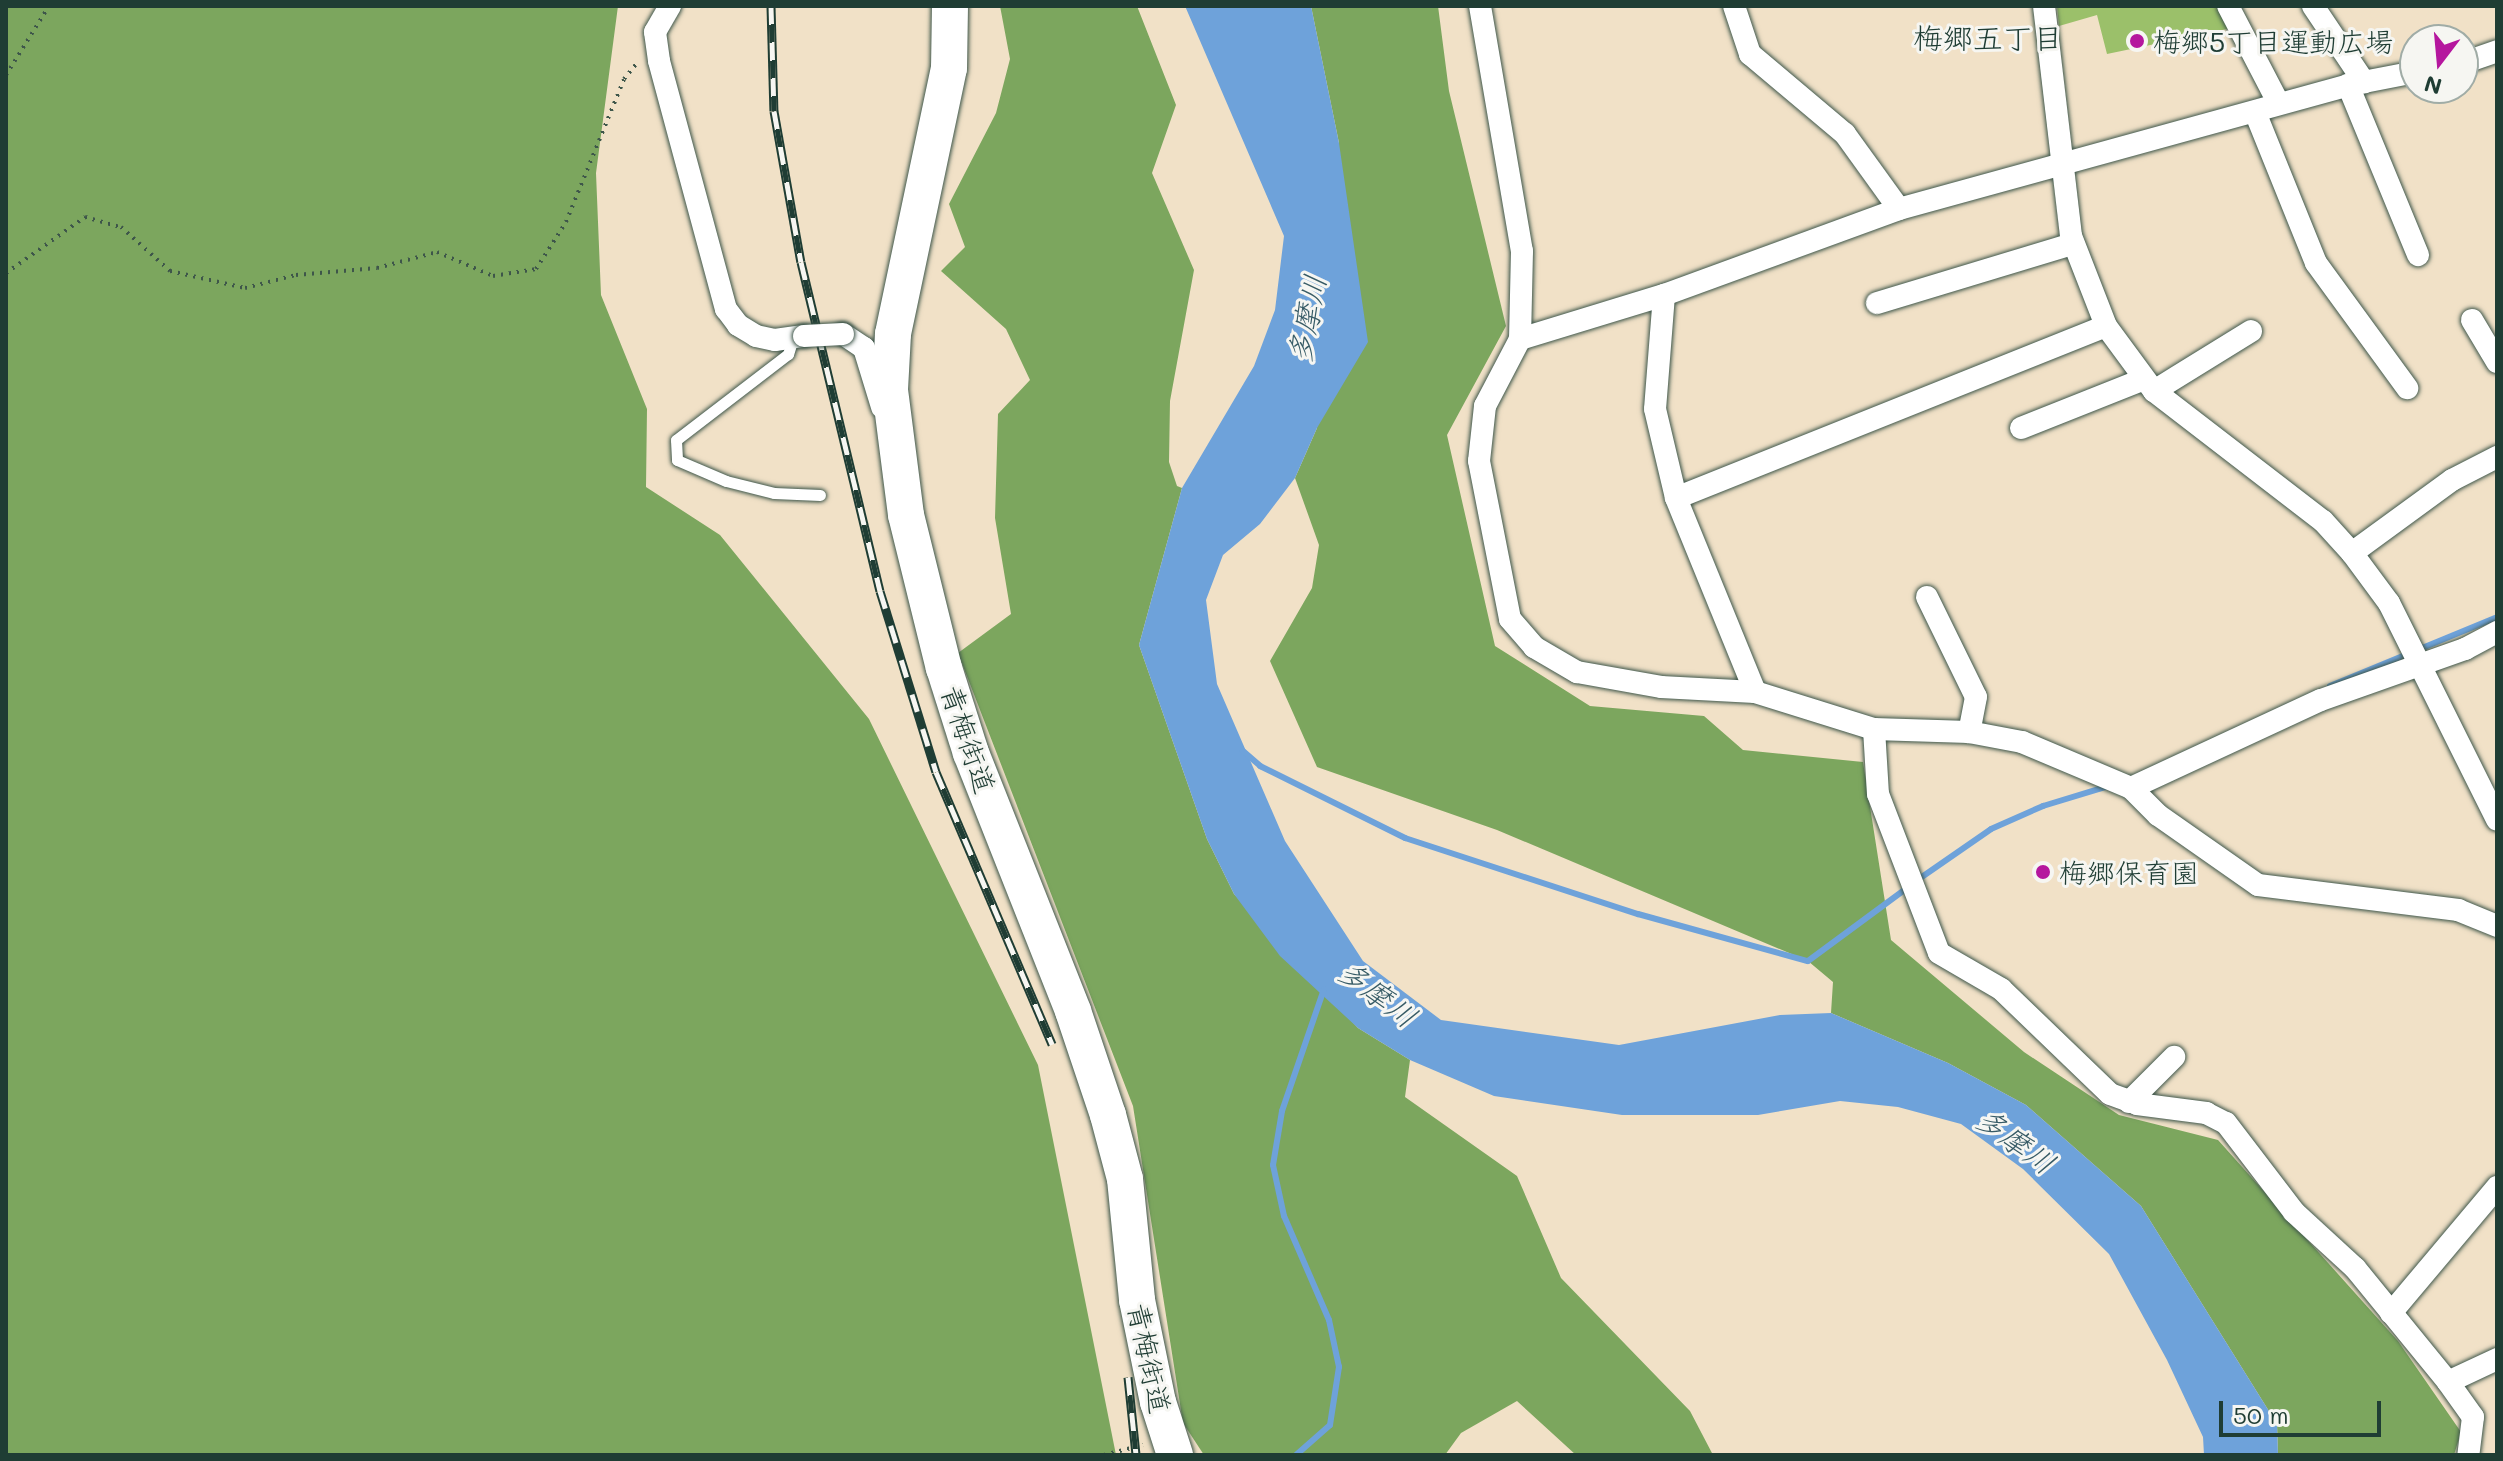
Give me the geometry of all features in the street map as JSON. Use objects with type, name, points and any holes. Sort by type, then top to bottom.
[{"type":"highway","name":"青梅街道","points":[[950,6],[949,68],[893,334],[895,440],[906,515],[948,682],[1108,1115],[1125,1179],[1137,1300],[1173,1452]]},
{"type":"street","points":[[670,6],[657,24],[656,40],[729,315],[756,336],[843,334],[864,348],[895,440]]},
{"type":"street","points":[[1480,6],[1522,251],[1520,339],[1485,406],[1479,461],[1510,619],[1534,647],[1577,672],[1661,687],[1755,692],[1874,729],[1969,732],[2022,742],[2131,788],[2158,815],[2258,885],[2458,910],[2497,926]]},
{"type":"street","points":[[1734,6],[1750,54],[1845,134],[1899,209]]},
{"type":"street","points":[[2044,6],[2061,167],[2073,244],[2106,326],[2149,385],[2323,521],[2352,553],[2389,603],[2497,820]]},
{"type":"street","points":[[2228,6],[2279,104]]},
{"type":"street","points":[[2313,6],[2356,83],[2418,255]]},
{"type":"street","points":[[1520,339],[1664,295],[1899,209],[2061,167],[2356,83],[2399,75]]},
{"type":"street","points":[[2255,112],[2316,263],[2407,388]]},
{"type":"street","points":[[1877,303],[2073,244]]},
{"type":"street","points":[[1664,295],[1655,409],[1676,498],[1755,692]]},
{"type":"street","points":[[2472,320],[2497,362]]},
{"type":"street","points":[[1676,498],[2106,326]]},
{"type":"street","points":[[2021,428],[2149,385],[2251,331]]},
{"type":"street","points":[[2352,553],[2452,480],[2497,457]]},
{"type":"street","points":[[1927,597],[1976,697],[1969,732]]},
{"type":"street","points":[[2131,788],[2334,694],[2420,665],[2497,632]]},
{"type":"street","points":[[1874,729],[1878,794],[1939,953],[2001,989],[2110,1094],[2129,1102],[2206,1113],[2226,1123],[2294,1212],[2355,1268],[2448,1382],[2473,1417],[2468,1455]]},
{"type":"street","points":[[2129,1102],[2174,1057]]},
{"type":"street","points":[[2391,1313],[2497,1187]]},
{"type":"street","points":[[2448,1382],[2497,1359]]},
{"type":"lane","points":[[798,337],[788,354],[676,440],[677,460],[738,484],[774,493],[820,495]]},
{"type":"path","points":[[6,75],[49,6]]},
{"type":"path","points":[[6,273],[85,217],[121,227],[170,271],[245,288],[296,275],[377,268],[437,252],[493,276],[536,269],[566,222],[624,79],[656,40]]},
{"type":"path","points":[[1104,1455],[1134,1444],[1173,1452]]},
{"type":"green space","points":[[6,6],[618,6],[596,173],[601,295],[647,409],[646,487],[720,535],[869,719],[1038,1065],[1116,1455],[6,1455]]},
{"type":"green space","points":[[1000,6],[1137,6],[1176,105],[1152,173],[1194,270],[1170,401],[1169,462],[1177,486],[1182,488],[1139,645],[1207,839],[1234,894],[1358,1028],[1410,1060],[1405,1097],[1517,1176],[1561,1278],[1690,1411],[1713,1455],[1576,1455],[1517,1401],[1461,1433],[1445,1455],[1204,1455],[1183,1423],[1133,1106],[958,653],[1011,614],[995,518],[998,414],[1030,380],[1006,329],[941,271],[965,247],[949,204],[996,113],[1010,59]]},
{"type":"green space","points":[[1311,6],[1438,6],[1449,91],[1506,326],[1447,435],[1495,646],[1590,706],[1704,716],[1743,750],[1863,762],[1891,940],[2024,1052],[2119,1115],[2218,1140],[2398,1341],[2461,1432],[2454,1455],[2278,1455],[2277,1424],[2141,1206],[2026,1105],[1948,1063],[1831,1013],[1833,982],[1808,961],[1497,830],[1317,767],[1270,661],[1312,588],[1319,545],[1295,478],[1317,428],[1339,143]]},
{"type":"green space","name":"梅郷5丁目運動広場","points":[[2057,6],[2220,6],[2232,28],[2107,54],[2097,15],[2059,26]]},
{"type":"water","name":"多摩川","points":[[1185,6],[1311,6],[1339,143],[1368,342],[1317,428],[1295,478],[1260,524],[1223,555],[1206,600],[1217,684],[1285,841],[1363,961],[1441,1020],[1619,1045],[1780,1015],[1831,1013],[1948,1063],[2026,1105],[2141,1206],[2277,1424],[2278,1455],[2204,1455],[2203,1437],[2167,1360],[2109,1254],[2023,1169],[1961,1124],[1898,1107],[1840,1101],[1758,1115],[1622,1115],[1494,1096],[1410,1060],[1358,1028],[1280,956],[1234,894],[1207,839],[1139,645],[1182,488],[1254,366],[1275,310],[1284,236]]},
{"type":"waterway","points":[[2330,686],[2497,617]]},
{"type":"waterway","points":[[1243,751],[1260,766],[1405,838],[1638,914],[1808,961],[1907,888]]},
{"type":"waterway","points":[[1916,881],[1991,829],[2043,806],[2109,786]]},
{"type":"waterway","name":"多摩川","points":[[1296,1455],[1330,1425],[1339,1367],[1329,1320],[1284,1216],[1273,1165],[1282,1111],[1324,989]]},
{"type":"railway","points":[[771,6],[774,111],[801,262],[880,591],[936,772],[1052,1044]]},
{"type":"railway","points":[[1128,1377],[1136,1455]]},
{"type":"place","name":"梅郷5丁目運動広場","points":[[2137,41]]},
{"type":"place","name":"梅郷保育園","points":[[2043,872]]},
{"type":"district","name":"梅郷五丁目","points":[[1988,37]]}]
